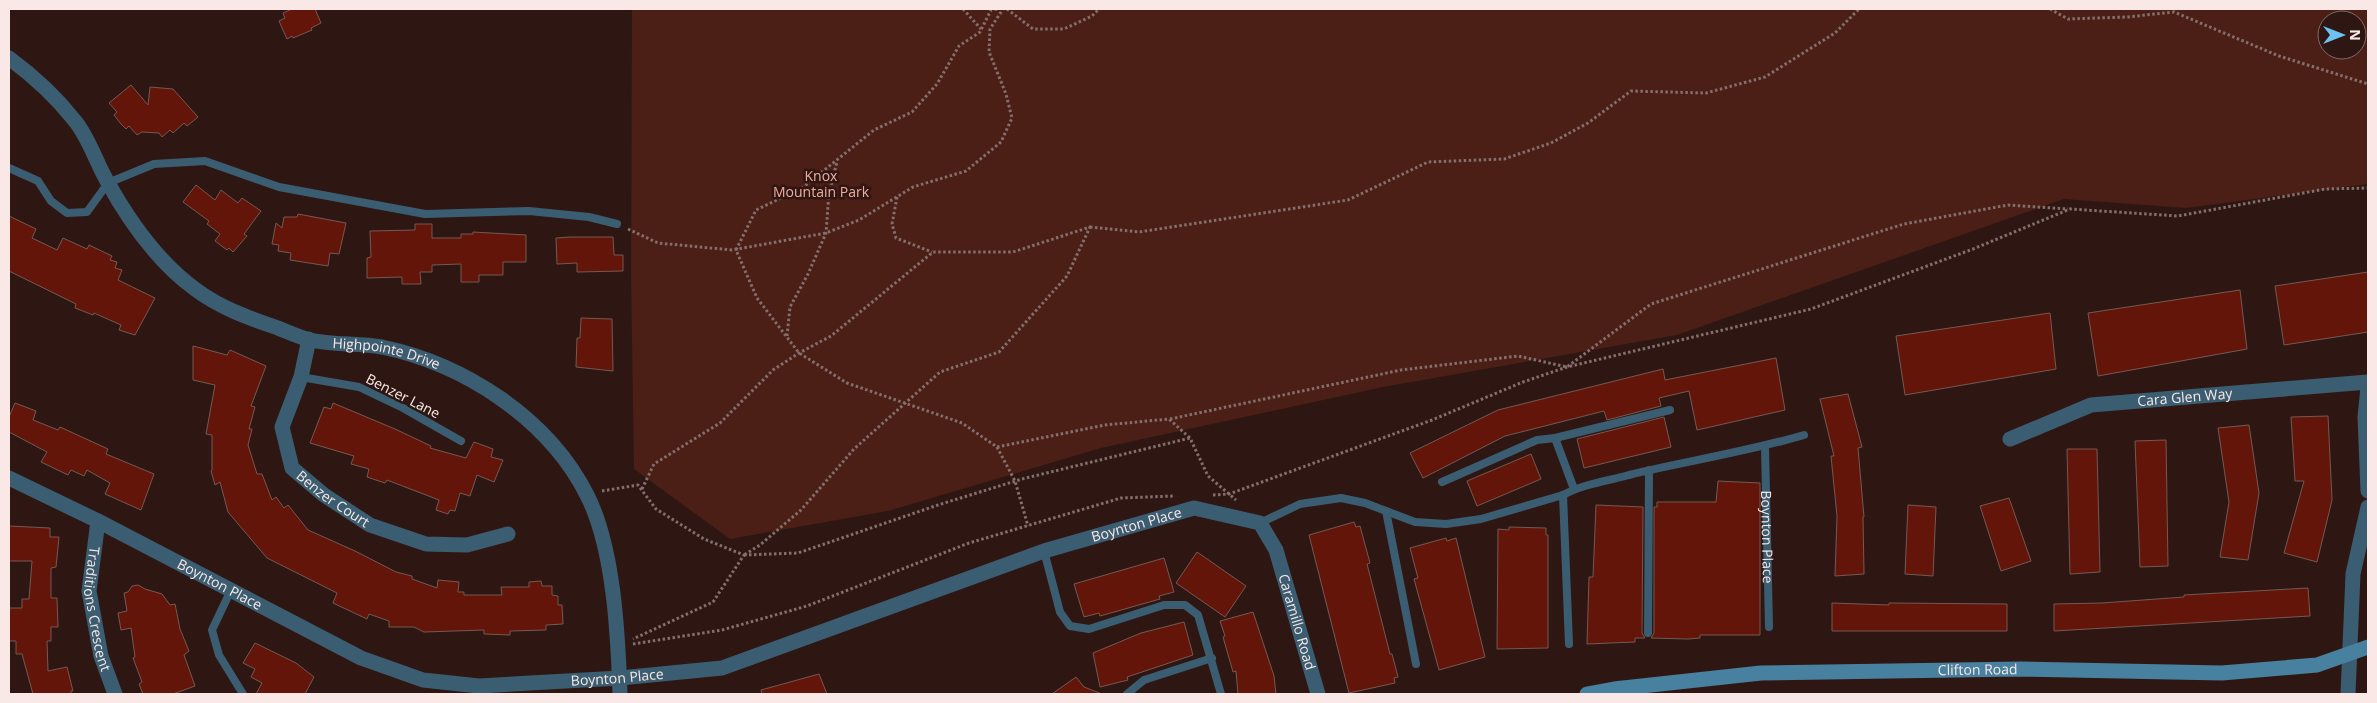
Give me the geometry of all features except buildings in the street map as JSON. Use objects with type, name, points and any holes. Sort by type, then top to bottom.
[{"type":"main road","name":"Clifton Road","points":[[1587,694],[1614,689],[1762,673],[2020,669],[2222,673],[2317,666],[2368,647]]},
{"type":"street","name":"Highpointe Drive","points":[[9,58],[43,87],[77,122],[108,183],[135,225],[163,261],[195,289],[233,312],[309,340],[382,347],[444,365],[498,395],[554,445],[587,494],[596,519],[610,575],[618,646],[620,694]]},
{"type":"street","name":"Benzer Court","points":[[309,340],[301,376],[282,427],[292,468],[324,495],[370,525],[426,544],[467,545],[508,534]]},
{"type":"street","name":"Cara Glen Way","points":[[2010,439],[2091,404],[2368,382]]},
{"type":"street","points":[[2368,387],[2365,417],[2368,491]]},
{"type":"street","name":"Boynton Place","points":[[9,478],[98,521],[361,658],[423,680],[479,686],[620,678],[722,668],[1044,551],[1194,508],[1260,523]]},
{"type":"street","points":[[2348,694],[2353,574],[2368,507]]},
{"type":"street","name":"Traditions Crescent","points":[[98,521],[89,591],[101,656],[115,694]]},
{"type":"street","name":"Caramillo Road","points":[[1260,523],[1276,550],[1318,694]]},
{"type":"lane","points":[[9,168],[38,181],[51,201],[67,213],[87,212],[108,183],[154,164],[205,161],[279,187],[425,214],[529,211],[590,217],[617,224]]},
{"type":"lane","name":"Benzer Lane","points":[[301,376],[359,387],[403,408],[462,441]]},
{"type":"lane","points":[[1442,482],[1528,444],[1670,410]]},
{"type":"lane","points":[[1260,523],[1300,504],[1341,498],[1365,503],[1415,522],[1446,524],[1481,519],[1563,495],[1574,489],[1649,470],[1765,447],[1804,435]]},
{"type":"lane","points":[[1555,438],[1574,489]]},
{"type":"lane","name":"Boynton Place","points":[[1765,447],[1769,627]]},
{"type":"lane","points":[[1648,633],[1649,470]]},
{"type":"lane","points":[[1563,495],[1569,644]]},
{"type":"lane","points":[[1386,511],[1416,664]]},
{"type":"lane","points":[[1044,551],[1060,612],[1070,626],[1089,629],[1164,605],[1185,605],[1198,616],[1212,658],[1221,694]]},
{"type":"lane","points":[[231,590],[212,630],[220,656],[243,694]]},
{"type":"lane","points":[[1127,694],[1144,680],[1212,658]]},
{"type":"path","points":[[963,9],[981,29]]},
{"type":"path","points":[[736,250],[756,210],[802,188],[874,130],[912,112],[938,84],[959,46],[981,29],[991,10],[997,9]]},
{"type":"path","points":[[617,224],[658,243],[736,250],[826,233],[859,220],[913,186],[966,170],[1001,142],[1012,118],[1006,94],[989,52],[990,29],[1005,9],[1033,29],[1064,29],[1092,16],[1099,9]]},
{"type":"path","points":[[897,197],[892,224],[896,238],[933,252],[1013,252],[1090,227],[1140,232],[1348,200],[1428,162],[1504,159],[1551,143],[1588,123],[1631,91],[1706,93],[1765,77],[1835,33],[1859,9]]},
{"type":"path","points":[[2050,9],[2068,19],[2127,17],[2174,12],[2279,56],[2368,84]]},
{"type":"path","points":[[787,337],[790,307],[808,274],[826,233],[829,193],[837,161]]},
{"type":"path","points":[[997,447],[1105,425],[1169,419],[1400,370],[1518,356],[1567,367],[1652,304],[1904,224],[2008,205],[2178,216],[2325,189],[2368,188]]},
{"type":"path","points":[[1210,495],[1229,494],[1387,438],[1523,382],[1567,367],[1811,309],[1973,249],[2070,209]]},
{"type":"path","points":[[618,646],[713,602],[744,555],[760,545],[801,510],[854,449],[903,404],[940,372],[999,352],[1067,276],[1090,227]]},
{"type":"path","points":[[736,250],[757,298],[799,353],[847,383],[962,423],[997,447],[1014,481],[1028,526]]},
{"type":"path","points":[[642,489],[654,464],[720,422],[773,370],[799,353],[831,336],[933,252]]},
{"type":"path","points":[[1169,419],[1190,438],[1208,476],[1260,523]]},
{"type":"path","points":[[587,494],[638,485],[656,509],[704,539],[744,555],[798,553],[1014,481],[1190,438]]},
{"type":"path","points":[[618,646],[722,630],[807,606],[969,543],[1121,498],[1180,496]]},
{"type":"green space","name":"Knox Mountain Park","points":[[632,9],[2368,9],[2368,184],[2186,208],[2064,199],[1677,335],[1383,387],[1101,448],[888,511],[730,539],[634,469],[631,278]]}]
